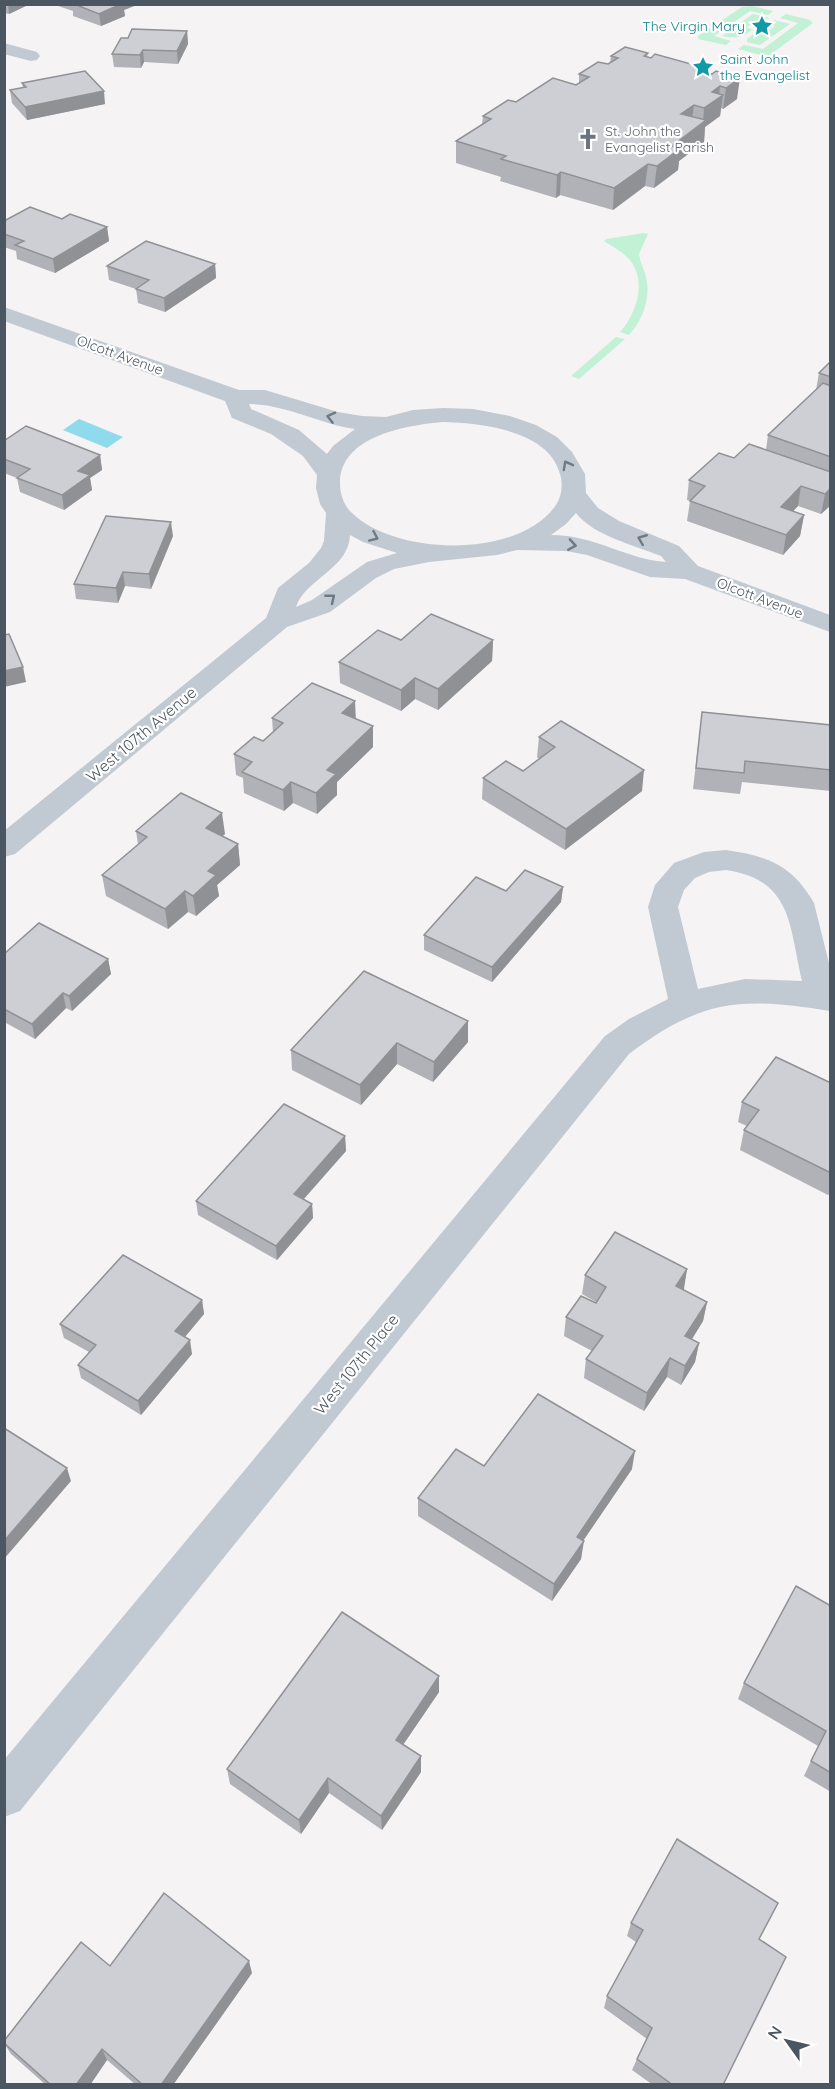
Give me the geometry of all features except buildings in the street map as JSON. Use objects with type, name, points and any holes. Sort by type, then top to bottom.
[{"type":"street","points":[[4,48],[31,56]]},
{"type":"street","name":"Olcott Avenue","points":[[4,313],[236,397],[265,397],[336,419],[389,424]]},
{"type":"street","points":[[236,397],[240,413],[283,430],[303,442],[318,456],[328,474]]},
{"type":"street","points":[[278,621],[287,594],[318,568],[333,550],[339,528],[338,513],[328,492],[328,474],[336,458],[353,441],[389,424],[432,416],[465,415],[518,426],[547,441],[566,459],[574,479],[573,493],[563,513],[552,524],[514,543],[484,550],[441,552],[410,549],[384,542],[362,531],[338,513]]},
{"type":"street","name":"Olcott Avenue","points":[[573,493],[589,513],[626,533],[670,551],[689,571]]},
{"type":"street","name":"Olcott Avenue","points":[[514,543],[573,544],[650,569],[689,571],[821,620]]},
{"type":"street","name":"West 107th Avenue","points":[[4,847],[278,621],[320,606],[354,580],[385,564],[441,552]]},
{"type":"street","points":[[821,620],[831,594]]},
{"type":"street","points":[[685,1003],[663,907],[664,893],[671,881],[682,871],[693,865],[710,861],[742,862],[757,866],[783,880],[794,891],[826,998]]},
{"type":"street","name":"West 107th Place","points":[[4,1795],[617,1045],[636,1029],[685,1003],[723,993],[747,991],[826,998]]},
{"type":"green space","points":[[752,6],[773,11],[768,15],[750,11],[714,36],[731,41],[726,45],[698,39],[698,36],[742,7]]},
{"type":"green space","points":[[753,14],[769,18],[756,21],[747,27],[752,30],[741,36],[735,38],[722,36]]},
{"type":"green space","points":[[786,14],[810,20],[813,23],[770,55],[738,49],[744,45],[763,49],[798,23],[780,18]]},
{"type":"green space","points":[[774,20],[790,24],[760,45],[747,42],[747,39],[758,31],[766,32],[775,26],[770,24]]},
{"type":"green space","points":[[648,234],[639,254],[646,277],[647,300],[642,315],[629,335],[620,332],[635,306],[639,286],[638,276],[628,258],[604,241]]},
{"type":"green space","points":[[616,337],[625,339],[579,379],[571,376]]},
{"type":"water","points":[[79,419],[123,437],[107,448],[63,430]]},
{"type":"place","name":"The Virgin Mary","points":[[762,26]]},
{"type":"place","name":"Saint John the Evangelist","points":[[703,67]]},
{"type":"place","name":"St. John the Evangelist Parish","points":[[588,139]]}]
